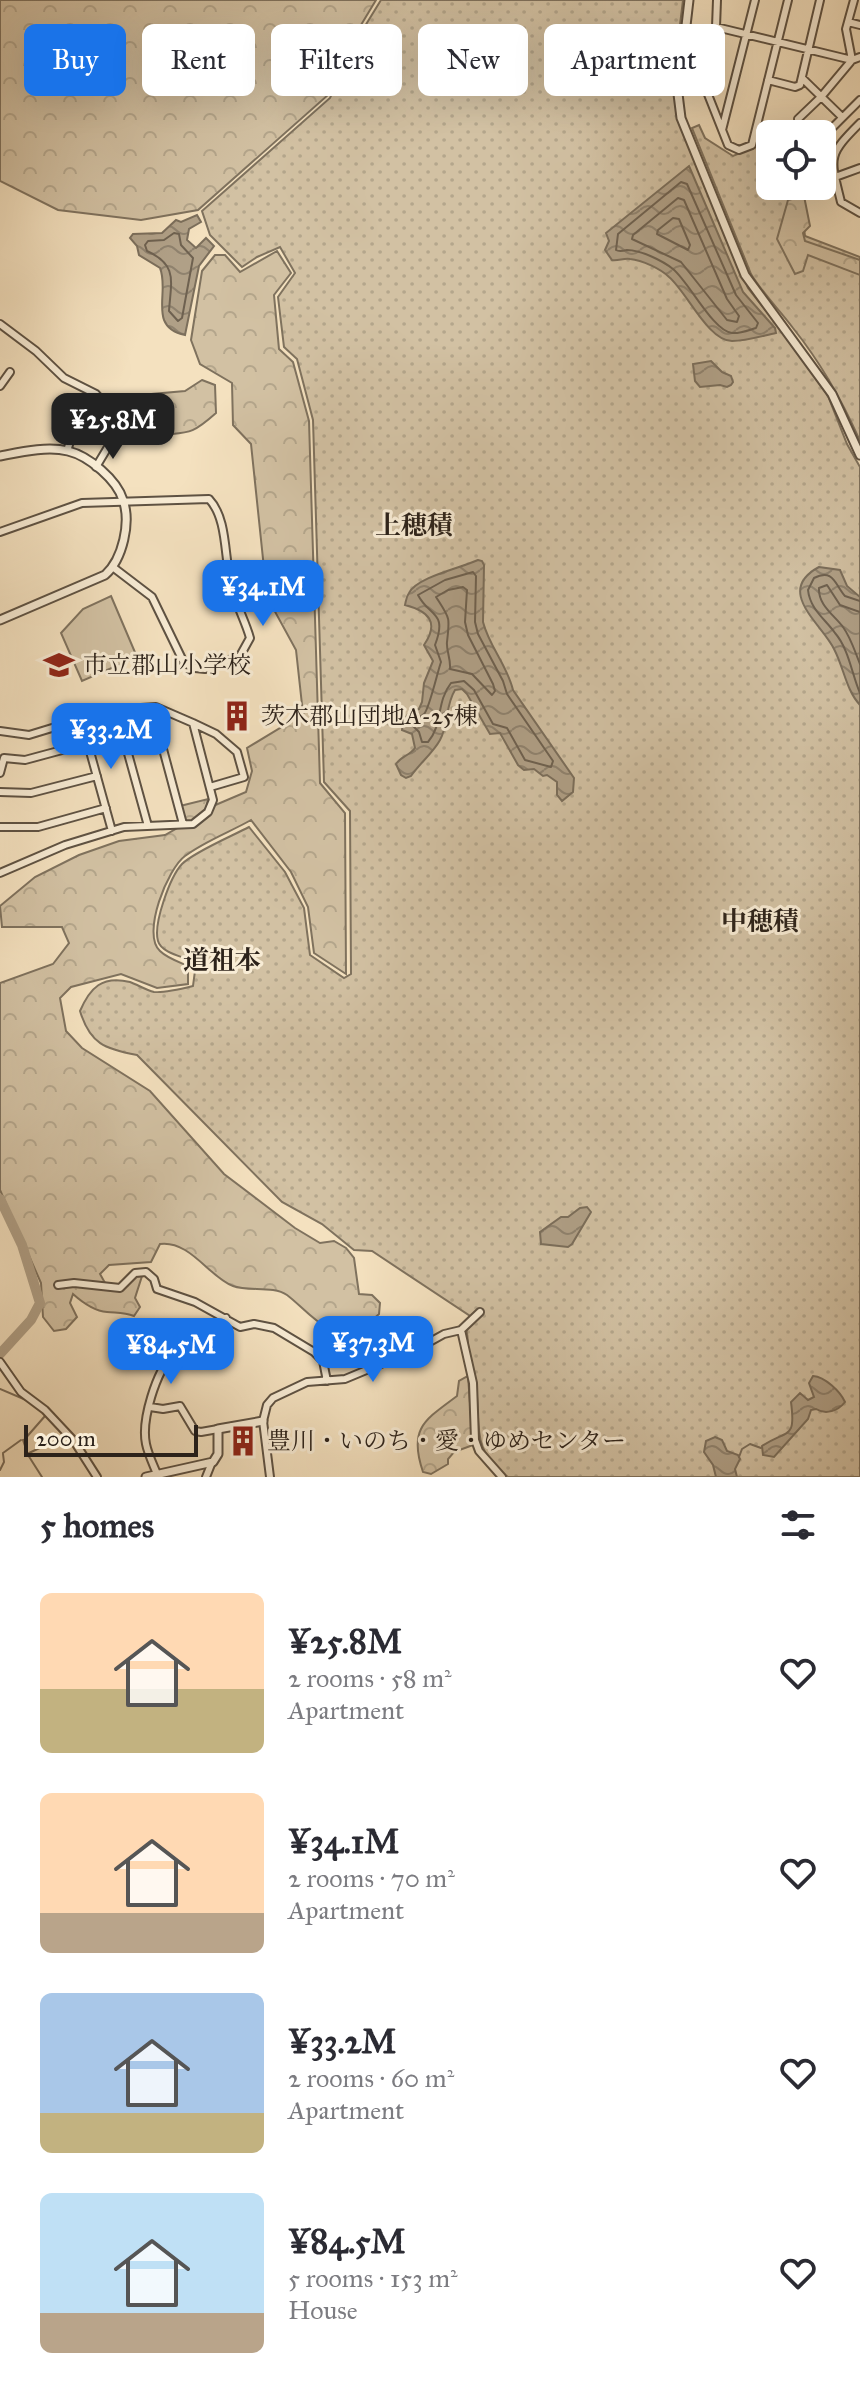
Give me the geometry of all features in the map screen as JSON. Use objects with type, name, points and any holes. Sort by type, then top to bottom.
[{"type":"street","points":[[689,0],[678,94],[681,118],[745,275],[832,394],[860,455]]},
{"type":"street","points":[[716,24],[717,0]]},
{"type":"street","points":[[722,130],[755,0]]},
{"type":"street","points":[[710,96],[728,145],[734,150],[752,145],[788,0]]},
{"type":"street","points":[[768,80],[795,87],[800,85],[820,0]]},
{"type":"street","points":[[852,60],[846,40],[854,0]]},
{"type":"street","points":[[848,22],[860,25]]},
{"type":"street","points":[[725,29],[852,60]]},
{"type":"street","points":[[798,119],[852,60],[860,57]]},
{"type":"street","points":[[802,78],[842,117]]},
{"type":"street","points":[[836,123],[860,100]]},
{"type":"street","points":[[836,148],[860,123]]},
{"type":"street","points":[[836,176],[860,168]]},
{"type":"street","points":[[836,180],[841,202],[860,213]]},
{"type":"street","points":[[0,324],[36,351],[64,378],[96,394],[116,416],[114,437],[96,467]]},
{"type":"street","points":[[0,386],[10,372]]},
{"type":"street","points":[[67,451],[78,416]]},
{"type":"street","points":[[0,456],[67,451],[82,456],[118,488],[124,501],[124,539],[114,568],[97,580],[0,620]]},
{"type":"street","points":[[0,532],[69,506],[209,499],[215,505],[220,522],[231,586],[250,638],[248,646],[240,656],[205,669],[184,663],[152,597],[114,568]]},
{"type":"street","points":[[152,708],[183,824]]},
{"type":"street","points":[[0,731],[29,735],[116,710],[152,708],[216,734],[237,752],[244,777],[210,787]]},
{"type":"street","points":[[116,710],[148,826]]},
{"type":"street","points":[[81,719],[112,831]]},
{"type":"street","points":[[0,873],[65,845],[124,827],[193,824],[208,812],[213,800],[193,723]]},
{"type":"street","points":[[0,773],[4,758],[25,760],[88,743]]},
{"type":"street","points":[[0,792],[31,793],[97,776]]},
{"type":"street","points":[[0,827],[38,827],[106,808]]},
{"type":"street","points":[[58,1285],[74,1283],[120,1288],[140,1270],[154,1279],[157,1289],[195,1302],[240,1327],[254,1324],[274,1328],[314,1352],[323,1361],[327,1381]]},
{"type":"street","points":[[270,1477],[263,1421],[267,1405],[273,1398],[307,1382],[345,1379],[417,1349],[444,1334],[461,1330],[480,1312]]},
{"type":"street","points":[[157,1474],[145,1435],[155,1384],[167,1361],[226,1318]]},
{"type":"street","points":[[461,1330],[473,1383],[475,1440],[490,1466],[502,1477]]},
{"type":"street","points":[[1,1364],[21,1392],[45,1410],[74,1441],[97,1477]]},
{"type":"street","points":[[150,1407],[163,1409],[180,1406],[195,1431],[263,1421]]},
{"type":"street","points":[[206,1477],[218,1454],[218,1429]]},
{"type":"street","points":[[146,1477],[213,1462]]},
{"type":"green space","points":[[0,0],[376,0],[362,24],[271,24],[271,96],[327,96],[198,210],[141,220],[58,210],[0,181]]},
{"type":"green space","points":[[381,0],[683,0],[680,24],[544,24],[544,96],[677,96],[685,135],[748,288],[828,396],[847,444],[860,467],[860,1477],[508,1477],[496,1467],[482,1447],[476,1385],[464,1322],[470,1316],[372,1251],[354,1250],[322,1224],[282,1202],[137,1055],[108,1047],[94,1038],[80,1011],[98,985],[112,980],[130,982],[154,992],[193,986],[195,971],[190,960],[167,951],[158,941],[158,924],[164,901],[172,879],[182,864],[204,849],[249,827],[285,872],[304,908],[310,955],[344,978],[351,974],[350,811],[324,782],[313,420],[297,359],[284,347],[278,297],[295,273],[280,247],[242,267],[210,235],[202,211],[331,96],[402,96],[402,24],[366,24]]},
{"type":"green space","points":[[699,125],[705,138],[733,156],[753,148],[756,142],[756,200],[801,200],[805,236],[860,257],[860,441],[822,368],[751,274],[692,128]]},
{"type":"green space","points":[[788,200],[805,200],[810,226],[803,233],[805,241],[860,260],[860,275],[808,255],[803,271],[795,274],[777,239]]},
{"type":"green space","points":[[277,251],[291,273],[274,295],[279,349],[293,362],[309,421],[320,783],[345,813],[346,974],[314,953],[308,907],[291,872],[251,820],[185,856],[171,874],[159,902],[155,917],[155,943],[160,951],[188,966],[188,984],[157,988],[121,974],[71,987],[60,998],[66,1031],[82,1048],[150,1091],[224,1174],[295,1228],[320,1243],[334,1241],[346,1248],[354,1258],[359,1294],[372,1295],[380,1303],[379,1314],[360,1330],[339,1333],[320,1323],[281,1292],[233,1286],[190,1253],[171,1244],[160,1244],[151,1262],[109,1265],[100,1274],[109,1290],[119,1291],[129,1277],[142,1276],[135,1298],[140,1307],[134,1316],[98,1310],[73,1294],[70,1303],[77,1317],[66,1329],[54,1331],[43,1317],[41,1283],[0,1190],[0,983],[53,964],[69,943],[62,927],[2,927],[0,906],[35,877],[79,855],[119,841],[165,835],[186,823],[180,806],[208,799],[206,809],[246,792],[252,771],[247,748],[303,714],[296,650],[267,597],[251,444],[233,425],[232,383],[200,364],[191,340],[202,271],[215,255],[225,255],[240,272]]},
{"type":"green space","points":[[202,380],[215,385],[216,413],[187,432],[148,434],[152,394],[185,391]]},
{"type":"green space","points":[[111,596],[137,657],[82,681],[61,633],[83,609]]},
{"type":"green space","points":[[468,1376],[473,1445],[454,1452],[448,1464],[431,1474],[423,1472],[417,1445],[422,1426],[457,1396],[459,1381]]},
{"type":"water","points":[[689,166],[743,292],[776,333],[743,340],[723,339],[706,325],[666,274],[635,260],[612,260],[605,250],[609,241],[606,233]]},
{"type":"water","points":[[197,215],[201,222],[189,229],[187,240],[196,248],[206,238],[214,246],[199,266],[185,335],[166,325],[160,268],[139,255],[137,246],[130,238],[133,234],[162,233],[176,220],[181,222]]},
{"type":"water","points":[[711,361],[731,376],[731,385],[700,387],[695,381],[693,364]]},
{"type":"water","points":[[478,560],[484,565],[483,622],[489,639],[513,690],[574,778],[573,792],[562,801],[557,795],[557,782],[534,769],[524,770],[500,733],[490,734],[462,689],[455,690],[452,696],[440,740],[411,776],[406,778],[401,775],[396,764],[415,748],[412,734],[402,730],[403,720],[412,710],[419,709],[424,683],[433,661],[424,645],[431,630],[429,619],[405,605],[407,596],[421,582]]},
{"type":"water","points":[[819,567],[840,570],[847,586],[860,597],[860,705],[851,693],[834,649],[805,608],[801,597],[801,586],[806,576]]},
{"type":"water","points":[[587,1207],[591,1212],[572,1244],[568,1247],[541,1244],[540,1232],[561,1217],[568,1217]]},
{"type":"water","points":[[813,1376],[832,1385],[845,1402],[832,1411],[811,1410],[808,1419],[774,1457],[763,1455],[762,1446],[791,1428],[791,1402],[800,1393],[808,1400],[814,1397],[809,1383]]},
{"type":"water","points":[[715,1437],[722,1440],[727,1451],[738,1455],[737,1477],[716,1477],[713,1465],[704,1452],[706,1441]]},
{"type":"waterway","points":[[0,1199],[22,1245],[40,1303],[31,1320],[0,1354]]},
{"type":"waterway","points":[[0,1389],[26,1400]]},
{"type":"waterway","points":[[24,1440],[45,1416]]},
{"type":"waterway","points":[[29,1453],[65,1436]]},
{"type":"waterway","points":[[3,1453],[21,1440]]},
{"type":"waterway","points":[[23,1440],[28,1455],[42,1477]]},
{"type":"waterway","points":[[739,1457],[742,1449],[750,1444],[761,1448]]},
{"type":"waterway","points":[[0,1470],[4,1462],[3,1454]]},
{"type":"place","name":"市立郡山小学校","points":[[59,665]]},
{"type":"place","name":"茨木郡山団地A-25棟","points":[[237,716]]},
{"type":"place","name":"豊川・いのち・愛・ゆめセンター","points":[[243,1441]]},
{"type":"district","name":"上穂積","points":[[414,525]]},
{"type":"district","name":"中穂積","points":[[760,921]]},
{"type":"district","name":"道祖本","points":[[222,960]]}]
